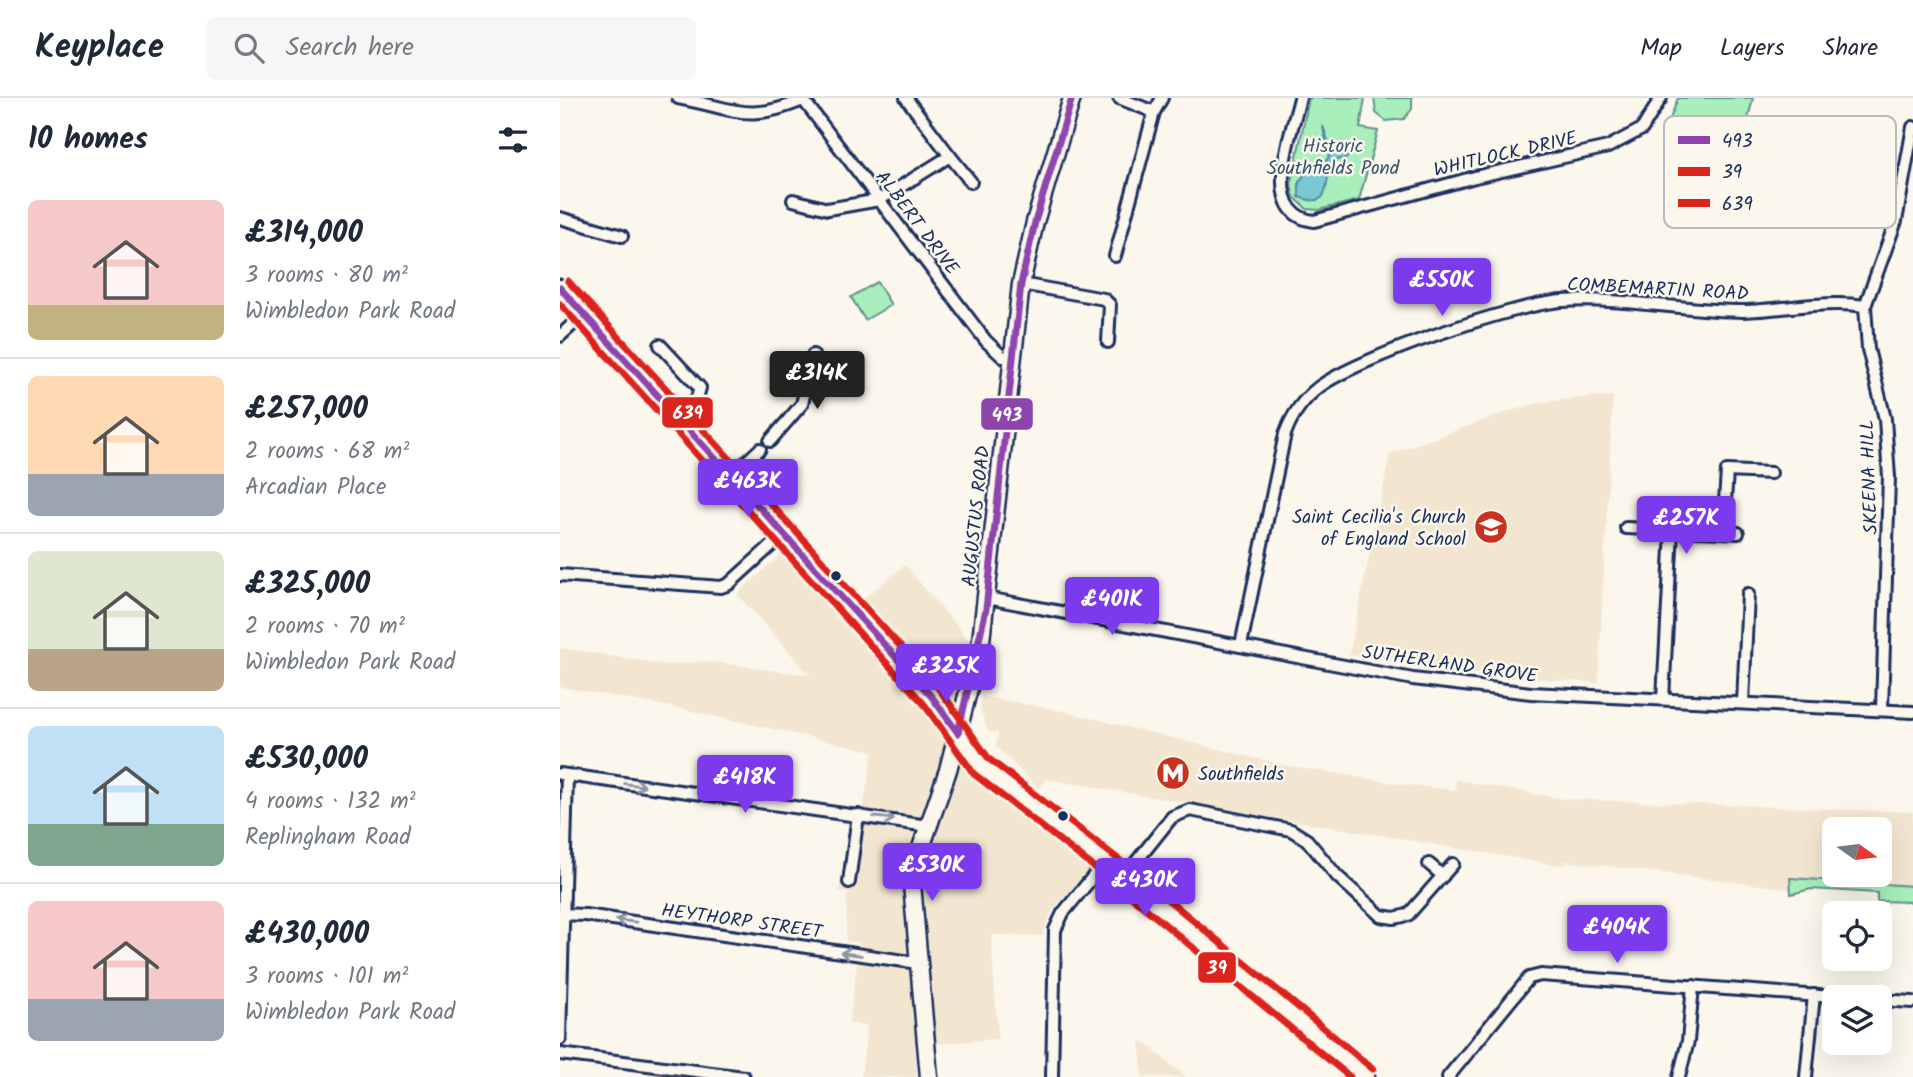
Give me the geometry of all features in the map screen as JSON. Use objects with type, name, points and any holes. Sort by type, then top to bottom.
[{"type":"street","points":[[678,98],[748,115],[774,112],[802,99]]},
{"type":"street","points":[[906,98],[971,182]]},
{"type":"street","name":"AUGUSTUS ROAD","points":[[929,1077],[912,884],[977,660],[987,598],[1021,284],[1035,222],[1072,98]]},
{"type":"street","points":[[1119,98],[1154,112]]},
{"type":"street","points":[[1115,256],[1154,112],[1162,98]]},
{"type":"street","name":"WHITLOCK DRIVE","points":[[1300,98],[1282,193],[1294,214],[1303,220],[1314,222],[1462,180],[1608,147],[1642,129],[1661,98]]},
{"type":"street","name":"ALBERT DRIVE","points":[[802,99],[986,341],[1003,357],[1012,358]]},
{"type":"street","name":"SKEENA HILL","points":[[1896,220],[1913,127]]},
{"type":"street","points":[[793,200],[828,209],[879,200],[950,156]]},
{"type":"street","points":[[560,218],[622,236]]},
{"type":"street","name":"SKEENA HILL","points":[[1882,710],[1889,477],[1885,419],[1868,349],[1865,306],[1893,228]]},
{"type":"street","points":[[1021,284],[1104,299],[1110,305],[1108,342]]},
{"type":"street","points":[[560,288],[932,696],[971,755],[987,771],[1124,877],[1366,1077]]},
{"type":"street","name":"COMBEMARTIN ROAD","points":[[1241,645],[1285,434],[1299,407],[1331,379],[1449,332],[1546,302],[1626,301],[1740,311],[1843,304],[1865,306]]},
{"type":"street","points":[[560,336],[584,314]]},
{"type":"street","points":[[660,345],[700,388],[697,398],[679,417]]},
{"type":"street","points":[[770,441],[803,404],[813,355]]},
{"type":"street","points":[[732,475],[760,449]]},
{"type":"street","points":[[1723,532],[1727,471],[1771,473]]},
{"type":"street","points":[[1626,528],[1738,533]]},
{"type":"street","points":[[1663,699],[1672,530]]},
{"type":"street","points":[[560,575],[721,587],[729,584],[785,533]]},
{"type":"street","points":[[1744,703],[1748,594]]},
{"type":"street","name":"SUTHERLAND GROVE","points":[[987,598],[1413,679],[1531,694],[1913,712]]},
{"type":"street","points":[[560,1039],[564,774],[928,826]]},
{"type":"street","points":[[1124,877],[1172,817],[1190,810],[1291,830],[1307,840],[1337,876],[1381,916],[1408,915],[1453,864]]},
{"type":"street","points":[[849,882],[858,814]]},
{"type":"street","points":[[1052,1077],[1055,930],[1063,913],[1105,862]]},
{"type":"street","points":[[1429,864],[1443,876]]},
{"type":"street","name":"HEYTHORP STREET","points":[[562,914],[918,963]]},
{"type":"street","points":[[1448,1077],[1529,978],[1541,975],[1822,996]]},
{"type":"street","points":[[1679,1077],[1688,1041],[1693,986]]},
{"type":"street","points":[[1806,1077],[1814,995]]},
{"type":"street","points":[[1892,1001],[1913,1002]]},
{"type":"street","points":[[560,1054],[744,1077]]},
{"type":"shaded area","name":"Saint Cecilia's Church of England School","points":[[1613,396],[1598,683],[1472,674],[1349,655],[1390,454],[1538,403]]},
{"type":"shaded area","points":[[786,550],[845,614],[905,565],[973,645],[961,691],[950,701],[943,700],[939,720],[946,746],[944,760],[964,767],[981,778],[1093,867],[1053,909],[1042,936],[991,935],[998,1039],[915,1045],[917,1077],[861,1077],[867,1026],[849,1023],[860,943],[846,941],[847,893],[839,892],[840,882],[846,883],[860,826],[873,751],[677,708],[560,687],[560,648],[667,665],[702,661],[810,675],[737,594]]},
{"type":"shaded area","points":[[981,696],[1058,710],[1283,765],[1400,784],[1455,790],[1456,780],[1563,799],[1913,812],[1913,886],[1892,885],[1892,817],[1822,817],[1822,880],[1790,878],[1789,889],[1566,861],[1565,865],[1556,865],[1045,779],[1039,789],[996,746],[998,732],[988,732],[980,709]]},
{"type":"shaded area","points":[[1140,1039],[1181,1073],[1186,1077],[1142,1077]]},
{"type":"green space","name":"Historic Southfields Pond","points":[[1309,98],[1365,98],[1360,128],[1378,131],[1359,200],[1319,210],[1307,209],[1294,197],[1291,185]]},
{"type":"green space","points":[[1374,98],[1412,98],[1412,109],[1404,119],[1386,121],[1376,113]]},
{"type":"green space","points":[[1678,98],[1753,98],[1749,116],[1671,116]]},
{"type":"green space","points":[[877,282],[891,305],[865,320],[851,297]]},
{"type":"green space","points":[[1790,878],[1822,880],[1822,887],[1913,886],[1913,902],[1877,901],[1877,893],[1811,889],[1791,894]]},
{"type":"water","points":[[1323,126],[1329,143],[1334,148],[1352,147],[1347,158],[1333,161],[1323,197],[1310,200],[1299,197],[1299,182],[1328,159],[1330,153],[1326,146]]},
{"type":"transit line","name":"493","points":[[958,733],[986,609],[1021,284],[1035,222],[1072,98]]},
{"type":"transit line","name":"639","points":[[568,281],[940,690],[989,759],[1131,869],[1373,1069]]},
{"type":"transit line","name":"493","points":[[560,288],[932,697],[958,733]]},
{"type":"transit line","name":"39","points":[[560,304],[924,704],[974,774],[1117,885],[1350,1077]]},
{"type":"place","name":"Saint Cecilia's Church of England School","points":[[1491,527]]},
{"type":"place","name":"Southfields","points":[[1173,773]]}]
